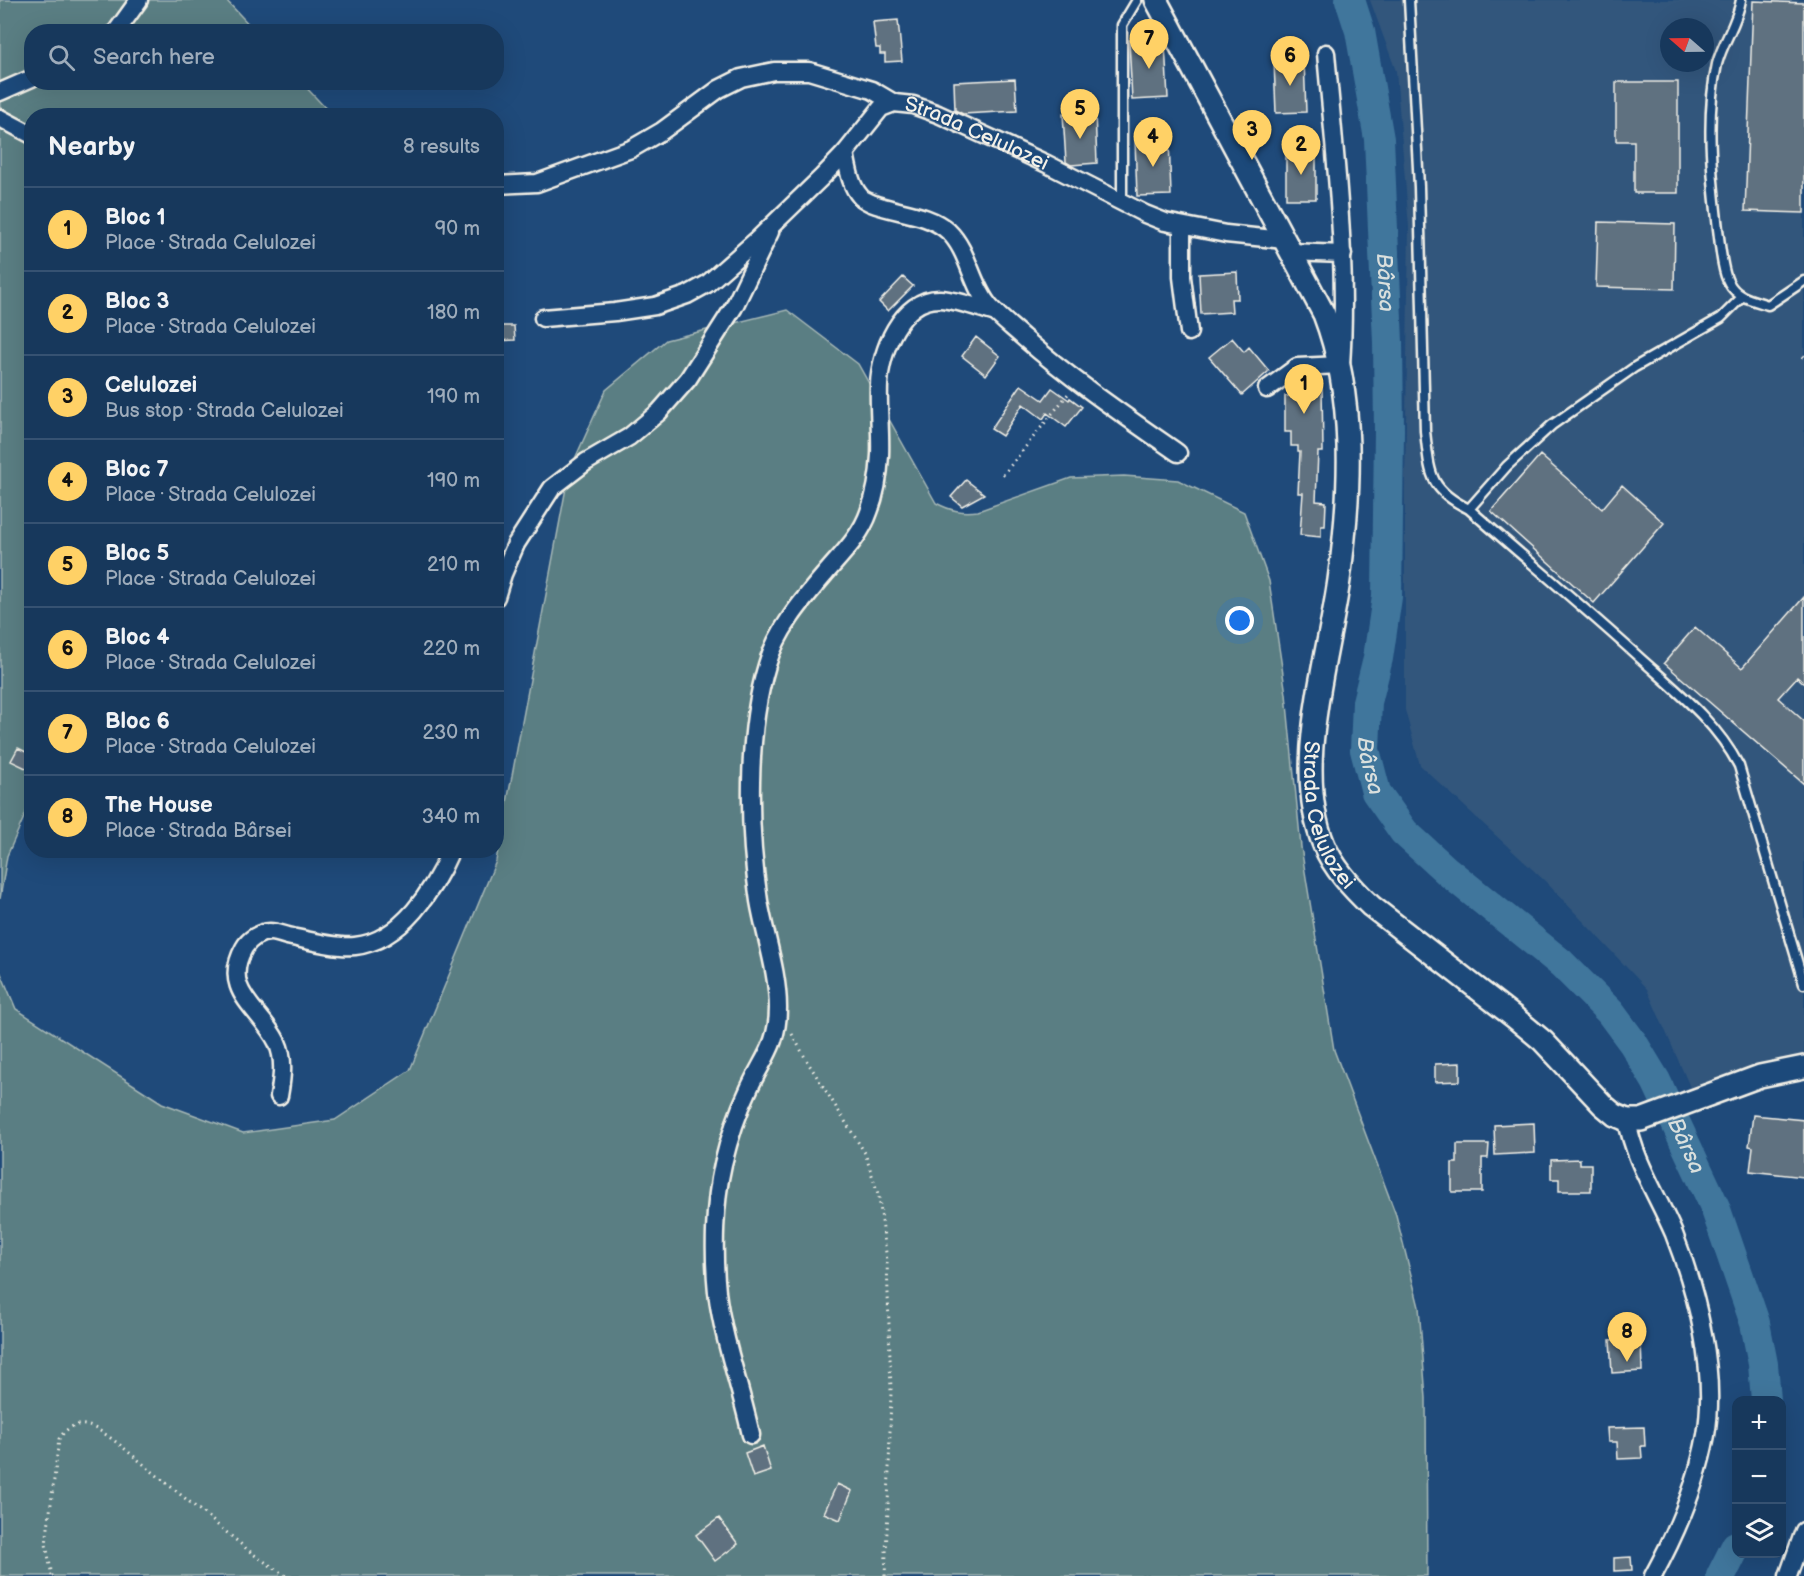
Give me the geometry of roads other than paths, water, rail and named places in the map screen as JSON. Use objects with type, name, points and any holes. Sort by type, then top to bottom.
[{"type":"street","points":[[122,24],[139,0]]},
{"type":"street","name":"Strada Celulozei","points":[[1156,0],[1324,314],[1341,365]]},
{"type":"street","name":"Strada Celulozei","points":[[1326,53],[1344,254],[1341,365],[1347,445],[1346,506],[1339,579],[1311,754],[1311,790],[1316,820],[1324,846],[1354,890],[1371,906],[1543,1041],[1603,1105],[1616,1115],[1634,1120]]},
{"type":"street","points":[[504,185],[537,183],[631,149],[662,132],[719,89],[741,78],[774,71],[809,71],[872,90],[894,103]]},
{"type":"street","points":[[0,93],[24,82]]},
{"type":"street","name":"Strada Celulozei","points":[[543,318],[655,306],[687,295],[707,284],[773,224],[845,153],[881,108],[894,103],[913,105],[938,114],[1047,164],[1144,214],[1182,226],[1287,246],[1344,254]]},
{"type":"street","points":[[0,118],[24,131]]},
{"type":"street","points":[[845,153],[853,185],[861,198],[882,207],[923,218],[948,231],[957,241],[988,305],[996,313],[1077,382],[1178,453]]},
{"type":"street","points":[[504,572],[516,544],[552,488],[586,462],[629,437],[659,412],[688,379],[734,306],[773,224]]},
{"type":"street","points":[[1182,226],[1182,278],[1189,332]]},
{"type":"street","points":[[751,1435],[717,1292],[715,1224],[722,1166],[732,1131],[749,1088],[774,1042],[778,1008],[759,900],[751,834],[757,698],[768,660],[788,619],[851,544],[868,515],[879,460],[879,382],[886,350],[898,324],[909,311],[922,302],[940,299],[996,313]]},
{"type":"street","points":[[1267,389],[1297,367],[1341,365]]},
{"type":"street","points":[[279,1096],[283,1071],[278,1044],[260,1015],[243,998],[236,981],[237,964],[245,946],[257,935],[270,932],[323,943],[355,946],[379,940],[407,920],[426,897],[447,858]]},
{"type":"street","points":[[1653,1576],[1684,1514],[1697,1473],[1706,1433],[1708,1392],[1704,1342],[1697,1306],[1686,1267],[1662,1206],[1634,1150],[1634,1120],[1760,1076],[1804,1067]]},
{"type":"street","points":[[1788,1576],[1804,1531]]},
{"type":"lane","points":[[1122,203],[1122,25],[1137,0]]},
{"type":"lane","points":[[1409,0],[1419,187],[1425,420],[1429,463],[1437,487],[1449,499],[1469,509],[1617,638],[1707,718],[1728,744],[1739,766],[1804,984]]},
{"type":"lane","points":[[1741,0],[1733,29],[1722,46],[1712,100],[1711,166],[1721,253],[1729,283],[1742,297],[1768,305],[1804,281]]},
{"type":"lane","points":[[1469,509],[1508,466],[1552,425],[1635,367],[1721,318],[1742,297]]},
{"type":"waterway","name":"Bârsa","points":[[1350,0],[1360,31],[1379,139],[1388,342],[1387,597],[1378,658],[1367,702],[1365,750],[1376,792],[1404,832],[1447,871],[1561,963],[1610,1012],[1633,1043],[1656,1081],[1715,1207],[1755,1323],[1763,1364],[1766,1396]]},
{"type":"waterway","name":"Bârsa","points":[[1721,1576],[1732,1554]]},
{"type":"place","name":"Bloc 6","points":[[1149,69]]},
{"type":"place","name":"Bloc 4","points":[[1290,86]]},
{"type":"place","name":"Bloc 5","points":[[1080,139]]},
{"type":"place","name":"Celulozei","points":[[1252,160]]},
{"type":"place","name":"Bloc 7","points":[[1153,167]]},
{"type":"place","name":"Bloc 3","points":[[1301,175]]},
{"type":"place","name":"Bloc 1","points":[[1304,414]]},
{"type":"place","name":"The House","points":[[1627,1362]]}]
